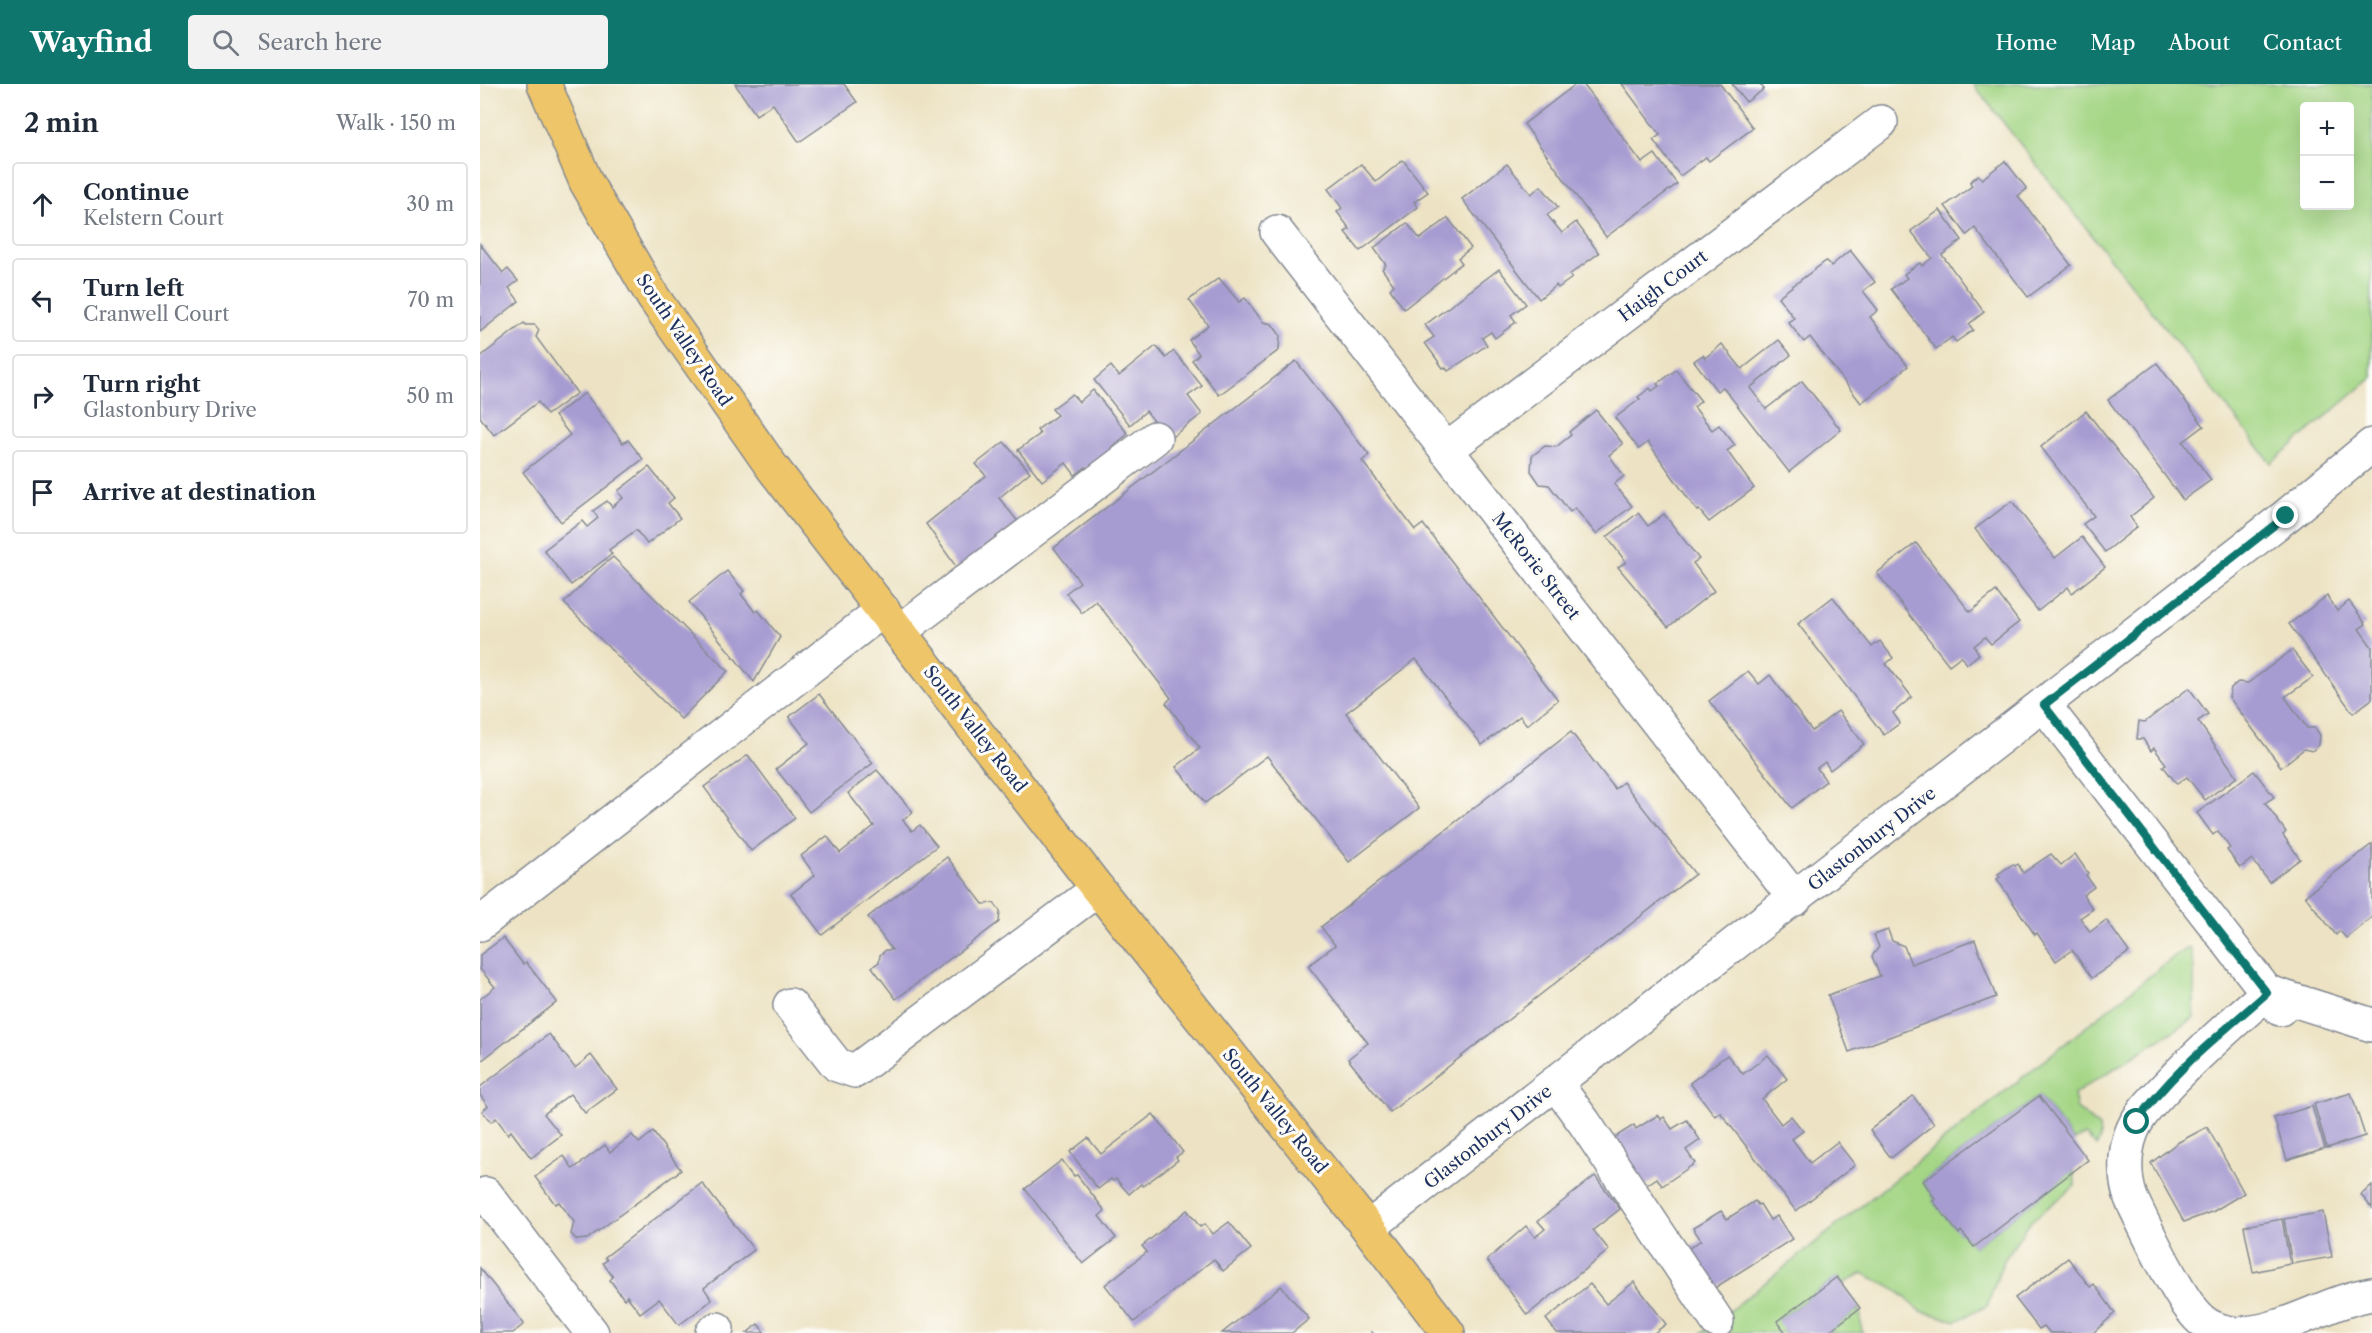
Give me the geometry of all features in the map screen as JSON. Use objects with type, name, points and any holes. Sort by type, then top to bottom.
[{"type":"main road","name":"South Valley Road","points":[[544,88],[586,182],[653,297],[772,466],[1098,889],[1368,1228],[1448,1333]]},
{"type":"street","name":"Haigh Court","points":[[1446,450],[1881,122]]},
{"type":"street","name":"McRorie Street","points":[[1277,232],[1796,898]]},
{"type":"street","points":[[480,924],[892,620],[1155,438]]},
{"type":"street","name":"Glastonbury Drive","points":[[1368,1228],[2044,705],[2286,516],[2372,445]]},
{"type":"street","points":[[2044,705],[2271,998],[2372,1025]]},
{"type":"street","points":[[790,1005],[837,1065],[855,1071],[1098,889]]},
{"type":"street","points":[[2231,1333],[2218,1331],[2201,1321],[2178,1288],[2132,1198],[2128,1186],[2126,1161],[2131,1134],[2150,1104],[2193,1059],[2271,998]]},
{"type":"street","points":[[1556,1084],[1584,1122],[1717,1321]]},
{"type":"street","points":[[486,1194],[592,1333]]},
{"type":"street","points":[[2246,1333],[2288,1323],[2358,1297]]},
{"type":"green space","points":[[1973,84],[2372,84],[2372,378],[2271,463]]},
{"type":"green space","points":[[2190,947],[2194,968],[2194,1018],[2074,1094],[2077,1109],[2099,1127],[2100,1138],[2097,1146],[2085,1135],[2074,1141],[2039,1096],[1923,1181],[1935,1199],[1933,1201],[1959,1233],[1961,1231],[1974,1247],[2074,1170],[2075,1186],[2031,1221],[2004,1260],[1987,1306],[1956,1321],[1921,1311],[1896,1290],[1863,1273],[1843,1284],[1837,1277],[1778,1320],[1786,1333],[1702,1333],[2176,955]]},
{"type":"green space","points":[[1860,1308],[1862,1333],[1827,1333]]},
{"type":"building","points":[[735,84],[844,84],[857,102],[799,142],[773,104],[756,115]]},
{"type":"building","points":[[1576,84],[1583,84],[1642,163],[1655,154],[1677,184],[1606,237],[1524,124]]},
{"type":"building","points":[[1622,84],[1720,84],[1753,128],[1709,161],[1706,157],[1680,176],[1653,140],[1660,135]]},
{"type":"building","points":[[1732,84],[1760,84],[1764,89],[1746,102]]},
{"type":"building","points":[[1403,160],[1428,192],[1414,202],[1418,207],[1360,251],[1345,232],[1350,229],[1337,212],[1342,208],[1328,189],[1361,164],[1376,182]]},
{"type":"building","points":[[2005,161],[2027,189],[2018,196],[2071,265],[2028,297],[1975,228],[1967,235],[1945,206],[1972,186],[1970,182],[1978,175],[1982,179]]},
{"type":"building","points":[[1507,164],[1531,194],[1541,186],[1558,207],[1547,215],[1562,233],[1576,222],[1599,253],[1569,275],[1572,278],[1558,288],[1556,285],[1539,299],[1462,199]]},
{"type":"building","points":[[1940,210],[1962,240],[1942,255],[1984,312],[1969,324],[1973,330],[1956,342],[1952,337],[1936,349],[1891,289],[1907,278],[1904,274],[1920,263],[1922,266],[1932,258],[1911,231]]},
{"type":"building","points":[[1448,218],[1471,248],[1458,258],[1462,263],[1404,309],[1390,289],[1394,285],[1382,269],[1386,265],[1374,248],[1407,223],[1420,239]]},
{"type":"building","points":[[480,244],[503,273],[508,269],[518,281],[509,288],[519,301],[480,332]]},
{"type":"building","points":[[1850,250],[1875,282],[1863,291],[1878,310],[1870,317],[1908,366],[1861,403],[1810,337],[1804,342],[1788,322],[1794,318],[1778,297],[1826,261],[1831,266]]},
{"type":"building","points":[[1499,269],[1526,304],[1511,315],[1516,322],[1495,338],[1491,332],[1482,338],[1487,345],[1448,371],[1445,367],[1443,368],[1425,343],[1434,337],[1425,325]]},
{"type":"building","points":[[1219,278],[1239,302],[1245,298],[1263,322],[1272,324],[1280,335],[1279,350],[1219,395],[1192,360],[1199,354],[1189,340],[1208,325],[1189,300]]},
{"type":"building","points":[[524,323],[535,325],[539,330],[536,337],[577,393],[547,415],[538,402],[494,435],[480,417],[480,357]]},
{"type":"building","points":[[1779,340],[1791,355],[1750,388],[1766,409],[1802,381],[1841,430],[1789,472],[1723,387],[1717,391],[1694,361],[1703,355],[1705,358],[1722,344],[1742,369]]},
{"type":"building","points":[[1156,346],[1166,358],[1174,351],[1202,386],[1188,396],[1202,414],[1169,439],[1146,411],[1130,425],[1094,380],[1111,366],[1119,376]]},
{"type":"building","points":[[1296,361],[1369,455],[1362,461],[1415,530],[1423,524],[1558,700],[1527,725],[1520,716],[1482,745],[1416,659],[1346,713],[1419,808],[1349,862],[1267,756],[1205,803],[1176,767],[1200,748],[1166,703],[1171,698],[1096,601],[1082,613],[1066,593],[1080,582],[1054,548]]},
{"type":"building","points":[[2157,363],[2204,426],[2183,442],[2211,480],[2183,500],[2108,400]]},
{"type":"building","points":[[1676,370],[1701,401],[1694,407],[1712,430],[1719,425],[1735,445],[1727,451],[1754,488],[1709,522],[1699,510],[1697,511],[1648,442],[1639,449],[1615,418],[1640,399],[1638,397],[1650,388],[1652,391],[1659,386],[1657,384]]},
{"type":"building","points":[[1093,390],[1128,434],[1112,447],[1115,451],[1089,470],[1086,467],[1075,475],[1066,463],[1042,481],[1018,450],[1040,434],[1037,430],[1057,415],[1052,409],[1072,394],[1079,402]]},
{"type":"building","points":[[585,393],[623,443],[628,440],[643,459],[561,522],[523,472],[570,435],[555,416]]},
{"type":"building","points":[[1596,410],[1623,444],[1609,455],[1624,476],[1614,484],[1632,506],[1596,534],[1575,508],[1570,512],[1549,485],[1540,484],[1531,471],[1532,456],[1545,446],[1556,447],[1571,435],[1569,432]]},
{"type":"building","points":[[2086,411],[2154,498],[2130,517],[2137,527],[2105,552],[2083,524],[2094,516],[2041,447]]},
{"type":"building","points":[[1004,442],[1030,472],[999,498],[1020,524],[959,571],[926,524],[986,476],[976,464]]},
{"type":"building","points":[[649,467],[674,498],[668,503],[680,518],[647,544],[636,530],[609,550],[612,554],[571,585],[544,550],[582,521],[587,527],[598,518],[593,511],[607,501],[612,507],[623,498],[618,491]]},
{"type":"building","points":[[2012,501],[2055,558],[2082,537],[2105,567],[2072,593],[2068,587],[2038,611],[1975,529]]},
{"type":"building","points":[[1638,513],[1648,526],[1664,514],[1699,559],[1693,563],[1714,591],[1668,627],[1618,567],[1626,562],[1607,537]]},
{"type":"building","points":[[1916,543],[1970,612],[1996,591],[2019,622],[1991,644],[1985,637],[1974,646],[1979,654],[1967,664],[1961,656],[1949,665],[1877,573]]},
{"type":"building","points":[[613,557],[728,671],[681,719],[564,603]]},
{"type":"building","points":[[727,571],[744,591],[741,594],[755,612],[758,610],[780,637],[754,682],[689,602]]},
{"type":"building","points":[[2327,596],[2337,611],[2349,601],[2366,624],[2359,629],[2372,647],[2372,699],[2353,713],[2289,624]]},
{"type":"building","points":[[1833,597],[1872,647],[1880,641],[1893,658],[1886,664],[1912,697],[1893,713],[1900,723],[1884,735],[1798,624]]},
{"type":"building","points":[[2292,650],[2313,677],[2285,697],[2307,728],[2315,728],[2320,735],[2319,745],[2312,751],[2304,749],[2281,767],[2229,697],[2231,688],[2238,682],[2248,683]]},
{"type":"building","points":[[1748,671],[1759,684],[1770,675],[1812,731],[1838,711],[1864,744],[1830,770],[1825,762],[1817,768],[1826,781],[1792,808],[1709,701]]},
{"type":"building","points":[[2189,688],[2208,714],[2198,721],[2237,777],[2205,800],[2187,777],[2177,784],[2163,766],[2166,764],[2154,748],[2151,751],[2143,739],[2137,739],[2139,721],[2145,722]]},
{"type":"building","points":[[819,694],[873,763],[809,812],[776,769],[809,743],[789,717]]},
{"type":"building","points":[[1571,732],[1615,789],[1623,782],[1695,874],[1390,1112],[1348,1059],[1368,1043],[1308,966],[1335,945],[1321,927]]},
{"type":"building","points":[[748,755],[795,818],[751,851],[704,787]]},
{"type":"building","points":[[877,770],[913,812],[903,820],[912,831],[920,825],[937,846],[822,935],[791,894],[815,875],[801,856],[827,836],[840,853],[874,826],[848,793]]},
{"type":"building","points":[[2254,771],[2274,797],[2265,803],[2286,832],[2283,835],[2300,859],[2269,882],[2252,859],[2240,868],[2227,850],[2230,848],[2218,831],[2213,835],[2197,813]]},
{"type":"building","points":[[2372,844],[2372,917],[2346,938],[2340,931],[2336,935],[2305,896]]},
{"type":"building","points":[[2051,854],[2061,865],[2075,854],[2094,887],[2083,895],[2093,909],[2080,918],[2090,932],[2106,920],[2129,952],[2092,978],[2072,950],[2056,961],[2037,933],[2035,935],[1997,879],[2000,877],[1998,874],[2013,864],[2015,866],[2018,864],[2023,873]]},
{"type":"building","points":[[947,857],[983,904],[994,903],[1000,911],[999,922],[896,999],[872,967],[879,962],[880,955],[886,950],[892,950],[868,917]]},
{"type":"building","points":[[1888,930],[1892,941],[1904,946],[1911,964],[1975,940],[1996,997],[1849,1052],[1828,995],[1880,976],[1872,956],[1879,947],[1874,935]]},
{"type":"building","points":[[503,938],[523,964],[526,962],[557,1002],[481,1061],[480,999],[495,987],[480,969],[480,955]]},
{"type":"building","points":[[549,1034],[575,1068],[591,1055],[617,1089],[585,1113],[570,1094],[544,1114],[561,1135],[531,1158],[511,1131],[508,1134],[496,1118],[491,1122],[482,1111],[488,1106],[480,1095],[480,1087]]},
{"type":"building","points":[[1727,1055],[1743,1074],[1768,1055],[1787,1079],[1762,1099],[1781,1124],[1791,1116],[1803,1131],[1792,1139],[1810,1163],[1837,1142],[1855,1165],[1796,1211],[1720,1112],[1715,1116],[1690,1083]]},
{"type":"building","points":[[2351,1093],[2365,1136],[2327,1148],[2314,1104]]},
{"type":"building","points":[[1913,1096],[1934,1124],[1891,1158],[1870,1130]]},
{"type":"building","points":[[2039,1096],[2088,1160],[1974,1247],[1961,1231],[1959,1234],[1933,1201],[1935,1199],[1923,1181]]},
{"type":"building","points":[[2312,1106],[2325,1148],[2287,1160],[2274,1118]]},
{"type":"building","points":[[1153,1114],[1183,1152],[1176,1157],[1178,1160],[1129,1194],[1116,1179],[1113,1181],[1111,1179],[1098,1189],[1070,1152],[1088,1138],[1101,1154]]},
{"type":"building","points":[[1658,1115],[1661,1119],[1664,1117],[1672,1129],[1687,1120],[1700,1140],[1686,1150],[1695,1163],[1662,1186],[1657,1178],[1645,1186],[1612,1139],[1634,1125],[1636,1129]]},
{"type":"building","points":[[2207,1127],[2244,1193],[2214,1211],[2184,1222],[2151,1163],[2177,1143]]},
{"type":"building","points":[[653,1132],[681,1170],[587,1239],[577,1240],[571,1234],[574,1222],[559,1202],[555,1204],[535,1177],[564,1156],[573,1169],[605,1145],[610,1152],[632,1135],[639,1143]]},
{"type":"building","points":[[1062,1160],[1105,1211],[1099,1216],[1116,1238],[1083,1264],[1025,1189]]},
{"type":"building","points":[[1595,1176],[1620,1209],[1593,1230],[1609,1250],[1527,1315],[1487,1260],[1526,1226],[1535,1237],[1545,1229],[1538,1221]]},
{"type":"building","points":[[702,1183],[754,1250],[704,1288],[712,1300],[679,1325],[659,1299],[640,1313],[627,1296],[624,1299],[610,1280],[613,1277],[603,1263],[607,1260],[605,1257]]},
{"type":"building","points":[[2372,1185],[2372,1208],[2361,1195]]},
{"type":"building","points":[[1755,1201],[1758,1205],[1760,1204],[1770,1220],[1777,1216],[1792,1239],[1713,1289],[1688,1249],[1701,1240],[1693,1228],[1721,1211],[1727,1219]]},
{"type":"building","points":[[1187,1210],[1200,1227],[1205,1224],[1213,1234],[1229,1222],[1251,1249],[1223,1271],[1214,1259],[1134,1322],[1105,1285],[1147,1252],[1142,1246]]},
{"type":"building","points":[[2323,1212],[2332,1257],[2292,1264],[2284,1219]]},
{"type":"building","points":[[2282,1219],[2290,1264],[2253,1272],[2244,1226]]},
{"type":"building","points":[[2068,1258],[2090,1287],[2094,1284],[2115,1313],[2093,1333],[2050,1333],[2044,1326],[2039,1329],[2015,1298]]},
{"type":"building","points":[[480,1268],[524,1324],[513,1333],[480,1333]]},
{"type":"building","points":[[1837,1277],[1860,1308],[1827,1333],[1786,1333],[1777,1321]]},
{"type":"building","points":[[1634,1282],[1666,1324],[1654,1333],[1557,1333],[1546,1319],[1590,1284],[1606,1304]]},
{"type":"building","points":[[1281,1286],[1309,1319],[1292,1333],[1222,1333]]},
{"type":"building","points":[[758,1324],[765,1333],[747,1333]]},
{"type":"route","points":[[2137,1122],[2150,1104],[2193,1059],[2267,993],[2044,705],[2286,516]]}]
